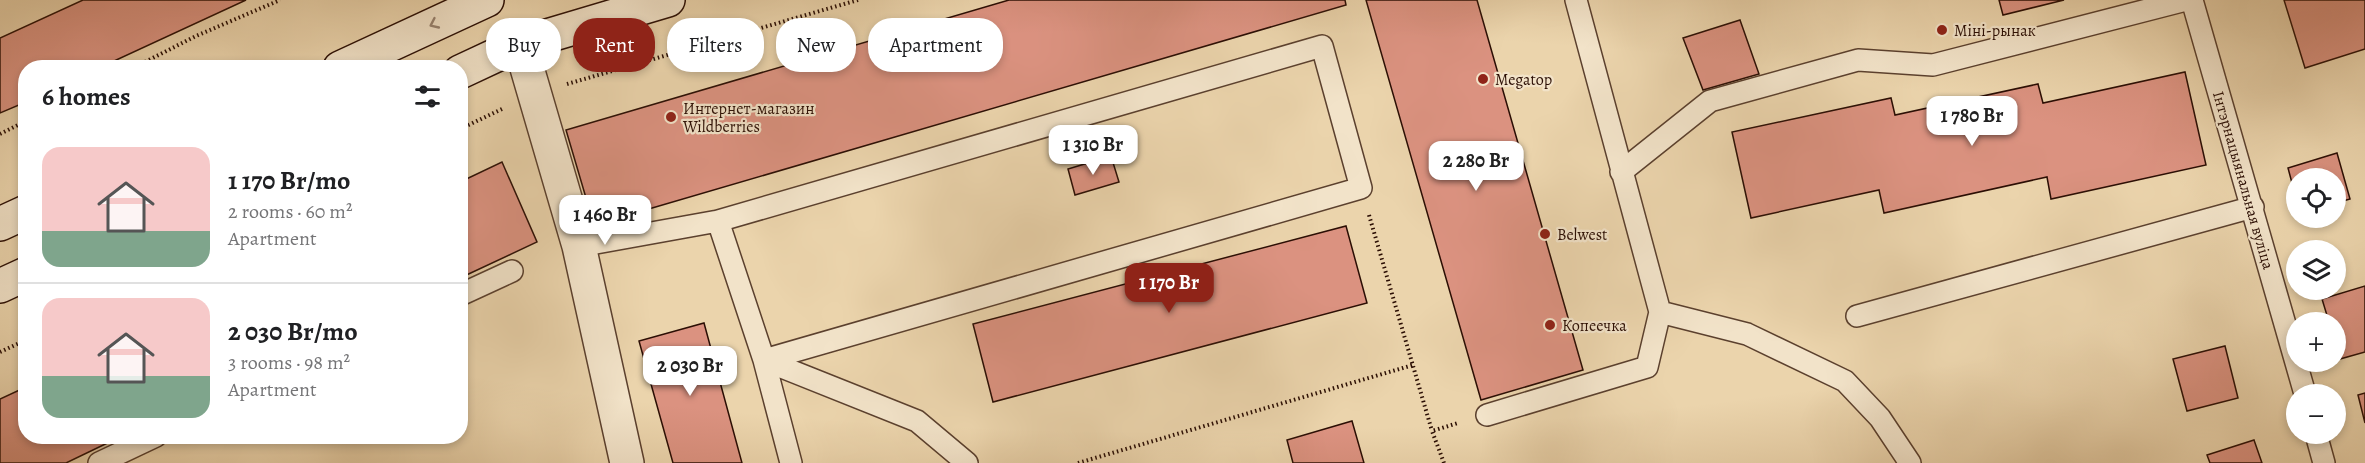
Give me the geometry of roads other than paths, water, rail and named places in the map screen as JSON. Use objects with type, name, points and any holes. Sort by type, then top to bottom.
[{"type":"main road","points":[[357,60],[487,0]]},
{"type":"main road","points":[[561,23],[582,12],[668,0]]},
{"type":"main road","points":[[468,68],[486,60]]},
{"type":"main road","points":[[528,72],[579,246],[627,463]]},
{"type":"main road","points":[[0,224],[18,216]]},
{"type":"main road","points":[[0,286],[18,278]]},
{"type":"lane","points":[[1487,415],[1647,367],[1660,312],[1620,172],[1576,0]]},
{"type":"lane","points":[[1620,172],[1710,101],[1858,60],[1933,65],[2186,0]]},
{"type":"lane","name":"Інтэрнацыянальная вуліца","points":[[2192,0],[2302,384]]},
{"type":"lane","points":[[579,246],[718,221],[1322,46],[1361,188],[764,360]]},
{"type":"lane","points":[[1857,316],[2253,207]]},
{"type":"lane","points":[[718,221],[764,360],[791,463]]},
{"type":"lane","points":[[468,291],[512,272]]},
{"type":"lane","points":[[1660,312],[1747,334],[1845,381],[1880,418],[1910,463]]},
{"type":"lane","points":[[764,360],[917,421],[967,463]]},
{"type":"lane","points":[[99,463],[139,444]]},
{"type":"lane","points":[[2319,444],[2324,463]]},
{"type":"place","name":"Міні-рынак","points":[[1942,30]]},
{"type":"place","name":"Megatop","points":[[1483,79]]},
{"type":"place","name":"Интернет-магазин Wildberries","points":[[671,117]]},
{"type":"place","name":"Belwest","points":[[1545,234]]},
{"type":"place","name":"Копеечка","points":[[1550,325]]}]
